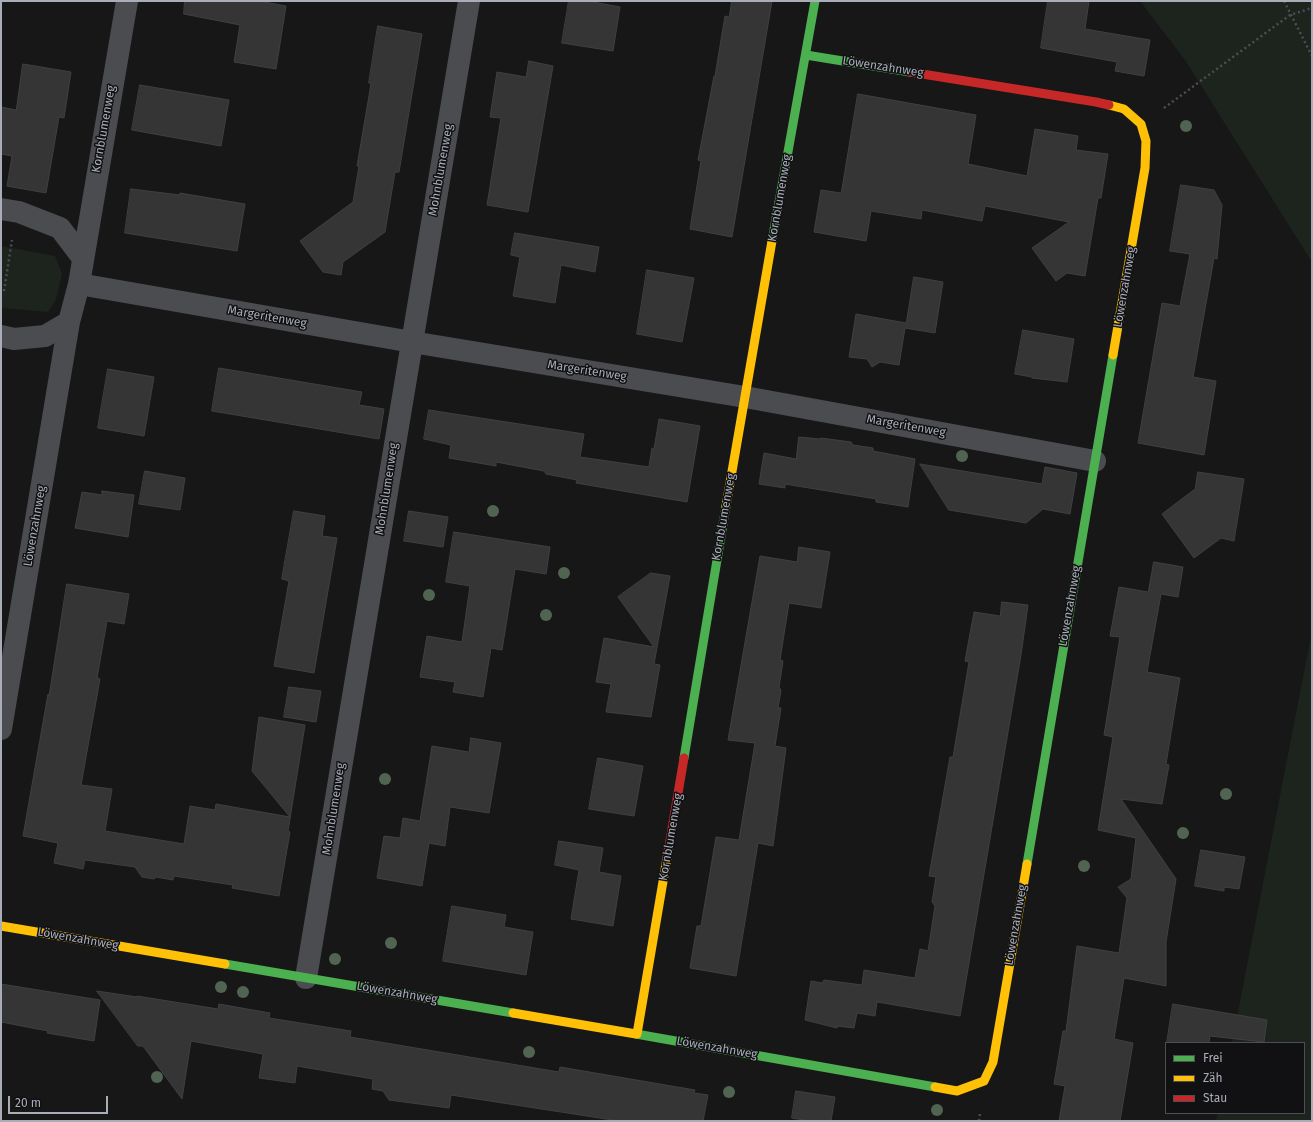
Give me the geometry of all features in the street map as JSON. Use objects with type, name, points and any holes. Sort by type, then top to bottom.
[{"type":"street","name":"Kornblumenweg","points":[[82,257],[126,1]]},
{"type":"street","name":"Mohnblumenweg","points":[[306,978],[469,1]]},
{"type":"street","name":"Kornblumenweg","points":[[637,1034],[745,397],[815,1]]},
{"type":"street","name":"Löwenzahnweg","points":[[1,926],[637,1034],[957,1091],[984,1081],[993,1062],[1145,168],[1146,141],[1140,124],[1124,109],[1096,102],[806,55]]},
{"type":"street","points":[[1,209],[19,212],[60,228],[82,257],[79,284],[69,322],[45,336],[14,339],[1,336]]},
{"type":"street","name":"Margeritenweg","points":[[79,284],[412,342],[745,397],[1095,460]]},
{"type":"street","name":"Löwenzahnweg","points":[[1,729],[69,322]]},
{"type":"path","points":[[1284,1],[1312,56]]},
{"type":"path","points":[[1140,124],[1290,15],[1312,8]]},
{"type":"path","points":[[4,291],[12,239]]},
{"type":"shaded area","points":[[1140,1],[1312,1],[1312,262],[1185,60]]},
{"type":"shaded area","points":[[1,246],[55,256],[62,274],[56,299],[48,312],[1,308]]},
{"type":"shaded area","points":[[1312,631],[1312,1121],[1216,1121],[1218,1114],[1305,1114],[1305,1042],[1232,1042]]},
{"type":"building","points":[[185,1],[259,1],[286,6],[276,69],[234,62],[240,25],[184,14]]},
{"type":"building","points":[[569,1],[588,1],[620,7],[613,51],[562,43]]},
{"type":"building","points":[[732,1],[772,1],[732,237],[690,229],[701,161],[698,160],[715,76],[725,16],[729,17]]},
{"type":"building","points":[[1048,1],[1089,1],[1085,29],[1150,40],[1144,76],[1115,71],[1117,62],[1041,48]]},
{"type":"building","points":[[378,26],[422,34],[399,172],[395,172],[385,232],[343,262],[341,275],[323,272],[300,241],[353,202],[359,166],[357,166],[371,84],[369,83]]},
{"type":"building","points":[[529,61],[553,66],[528,212],[487,205],[501,118],[490,117],[497,72],[526,77]]},
{"type":"building","points":[[23,64],[71,72],[64,118],[59,117],[46,193],[7,186],[12,156],[1,154],[1,107],[16,110]]},
{"type":"building","points":[[140,85],[229,100],[221,146],[132,130]]},
{"type":"building","points":[[858,94],[976,115],[968,164],[1027,176],[1035,129],[1078,136],[1076,150],[1108,154],[1101,198],[1098,198],[1085,276],[1067,273],[1056,281],[1032,248],[1069,222],[985,206],[982,221],[922,210],[921,219],[871,211],[866,241],[814,232],[821,190],[841,193]]},
{"type":"building","points":[[1181,185],[1214,190],[1222,205],[1217,259],[1214,258],[1193,377],[1216,381],[1204,455],[1138,443],[1162,303],[1180,306],[1190,254],[1170,251]]},
{"type":"building","points":[[131,189],[180,195],[180,193],[245,204],[237,251],[125,233]]},
{"type":"building","points":[[515,233],[599,247],[595,272],[561,265],[555,303],[513,296],[520,257],[511,255]]},
{"type":"building","points":[[647,270],[694,278],[682,342],[637,334]]},
{"type":"building","points":[[914,277],[943,282],[935,333],[905,328],[899,365],[880,362],[872,367],[867,359],[849,357],[856,314],[906,323]]},
{"type":"building","points":[[1023,330],[1074,339],[1067,382],[1032,378],[1015,374]]},
{"type":"building","points":[[219,368],[362,392],[359,405],[384,409],[379,439],[212,411]]},
{"type":"building","points":[[108,369],[154,377],[144,436],[98,428]]},
{"type":"building","points":[[429,410],[584,434],[580,457],[649,467],[652,448],[654,449],[659,419],[700,426],[687,502],[576,483],[577,480],[546,474],[544,471],[496,462],[496,466],[449,458],[451,445],[424,439]]},
{"type":"building","points":[[799,437],[851,442],[853,445],[873,448],[873,451],[915,459],[908,507],[876,502],[876,499],[785,484],[785,488],[759,484],[764,453],[796,459]]},
{"type":"building","points":[[920,464],[1042,484],[1045,467],[1077,473],[1070,514],[1043,509],[1026,523],[949,510]]},
{"type":"building","points":[[145,471],[185,478],[180,510],[139,504]]},
{"type":"building","points":[[1198,472],[1244,479],[1234,541],[1221,538],[1194,558],[1162,514],[1195,489]]},
{"type":"building","points":[[102,491],[134,495],[128,537],[75,528],[82,492],[102,495]]},
{"type":"building","points":[[294,511],[325,516],[322,536],[337,538],[314,673],[274,666],[289,581],[282,579]]},
{"type":"building","points":[[409,511],[448,517],[443,547],[404,541]]},
{"type":"building","points":[[454,532],[550,547],[546,574],[515,569],[502,650],[491,648],[483,697],[453,692],[455,682],[420,677],[427,636],[462,642],[470,586],[446,582]]},
{"type":"building","points":[[799,547],[830,552],[821,608],[789,603],[780,660],[783,661],[779,687],[781,690],[778,708],[781,708],[775,746],[786,748],[773,846],[758,843],[736,976],[690,968],[697,926],[701,926],[716,837],[739,840],[755,743],[728,740],[760,556],[797,562]]},
{"type":"building","points":[[1154,562],[1183,567],[1178,597],[1161,594],[1147,672],[1180,678],[1166,764],[1169,765],[1162,804],[1121,799],[1176,879],[1166,942],[1166,986],[1124,978],[1114,1039],[1133,1043],[1120,1121],[1059,1121],[1065,1086],[1054,1084],[1063,1031],[1066,1031],[1077,946],[1119,953],[1127,898],[1118,887],[1131,879],[1136,838],[1098,830],[1113,737],[1104,735],[1120,637],[1110,636],[1119,587],[1148,592]]},
{"type":"building","points":[[651,573],[670,576],[654,664],[660,665],[651,717],[606,712],[611,684],[596,682],[604,638],[654,647],[618,597]]},
{"type":"building","points":[[67,584],[129,594],[124,624],[107,621],[97,678],[100,679],[81,785],[112,789],[105,831],[184,844],[190,806],[215,810],[216,804],[290,817],[252,771],[259,717],[305,725],[288,831],[290,832],[279,896],[232,888],[233,885],[174,876],[173,880],[156,877],[154,879],[142,877],[135,867],[85,860],[83,869],[54,863],[58,843],[23,836],[48,694],[49,695]]},
{"type":"building","points":[[1002,602],[1028,605],[1021,655],[960,1016],[877,1002],[875,1016],[857,1013],[854,1028],[837,1026],[837,1028],[805,1020],[811,981],[822,983],[824,980],[862,985],[864,970],[915,978],[920,949],[928,951],[935,906],[932,902],[936,877],[929,876],[950,757],[953,757],[969,662],[965,661],[974,612],[1000,616]]},
{"type":"building","points":[[289,687],[321,691],[316,722],[284,717]]},
{"type":"building","points":[[471,738],[501,743],[489,813],[450,807],[445,846],[429,843],[422,886],[377,878],[384,836],[400,838],[403,818],[420,821],[432,746],[469,752]]},
{"type":"building","points":[[598,758],[643,766],[634,816],[589,809]]},
{"type":"building","points":[[559,841],[603,848],[599,872],[621,876],[613,926],[571,919],[579,870],[555,865]]},
{"type":"building","points":[[1201,850],[1245,857],[1239,889],[1224,887],[1224,891],[1195,886]]},
{"type":"building","points":[[452,906],[506,915],[504,927],[533,932],[526,975],[443,961]]},
{"type":"building","points":[[1,984],[100,1000],[94,1041],[47,1033],[48,1031],[1,1022]]},
{"type":"building","points":[[97,991],[218,1009],[219,1004],[270,1013],[269,1018],[351,1031],[350,1037],[559,1072],[560,1067],[695,1090],[694,1093],[708,1095],[703,1121],[619,1121],[451,1095],[449,1108],[389,1100],[383,1091],[372,1089],[373,1079],[297,1066],[295,1083],[259,1078],[263,1054],[191,1041],[182,1099],[143,1046],[138,1046]]},
{"type":"building","points":[[1173,1004],[1267,1020],[1264,1042],[1210,1036],[1209,1042],[1167,1042]]},
{"type":"building","points":[[796,1091],[835,1097],[831,1121],[809,1121],[792,1118]]},
{"type":"traffic: fast","points":[[772,241],[815,1]]},
{"type":"traffic: fast","points":[[806,55],[910,72]]},
{"type":"traffic: fast","points":[[1027,864],[1113,355]]},
{"type":"traffic: fast","points":[[684,758],[726,506]]},
{"type":"traffic: fast","points":[[225,964],[513,1013]]},
{"type":"traffic: fast","points":[[636,1034],[935,1087]]},
{"type":"traffic: slow","points":[[1109,105],[1124,109],[1141,124],[1146,141],[1145,168],[1113,355]]},
{"type":"traffic: slow","points":[[726,506],[772,241]]},
{"type":"traffic: slow","points":[[637,1034],[667,858]]},
{"type":"traffic: slow","points":[[935,1087],[957,1091],[984,1081],[993,1062],[1027,864]]},
{"type":"traffic: slow","points":[[1,926],[225,964]]},
{"type":"traffic: slow","points":[[513,1013],[636,1034]]},
{"type":"traffic: jam","points":[[910,72],[1109,105]]},
{"type":"traffic: jam","points":[[667,858],[684,758]]}]
